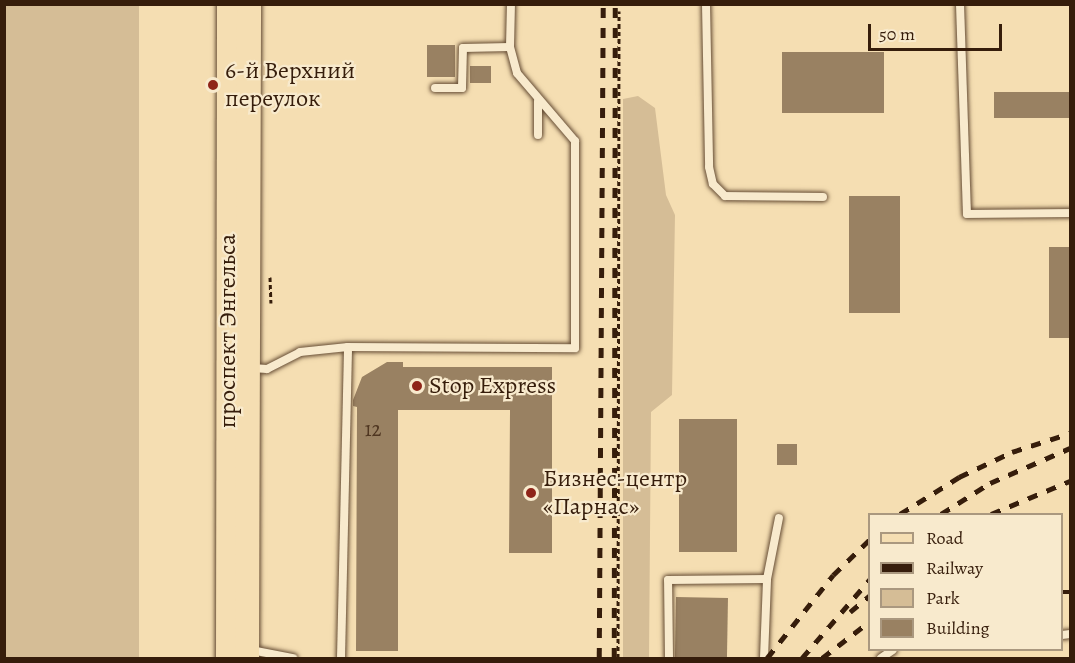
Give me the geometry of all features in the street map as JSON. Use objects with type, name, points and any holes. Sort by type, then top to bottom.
[{"type":"main road","name":"проспект Энгельса","points":[[229,4],[241,656]]},
{"type":"main road","name":"проспект Энгельса","points":[[241,656],[248,368],[249,4]]},
{"type":"lane","points":[[248,368],[267,369],[316,349],[348,347],[575,348],[576,141],[538,101],[517,73],[510,47],[511,4]]},
{"type":"lane","points":[[706,4],[708,167],[713,184],[725,196],[823,197]]},
{"type":"lane","points":[[960,4],[968,214],[1071,213]]},
{"type":"lane","points":[[435,88],[462,88],[463,48],[510,47]]},
{"type":"lane","points":[[538,101],[538,135]]},
{"type":"lane","points":[[341,658],[348,347]]},
{"type":"lane","points":[[764,658],[767,579],[779,518]]},
{"type":"lane","points":[[669,658],[668,580],[767,579]]},
{"type":"lane","points":[[241,656],[293,658]]},
{"type":"path","points":[[618,658],[619,11]]},
{"type":"green space","points":[[4,5],[139,5],[139,658],[4,658]]},
{"type":"green space","points":[[638,96],[655,108],[666,195],[675,215],[672,395],[651,412],[649,658],[623,658],[623,99]]},
{"type":"building","points":[[427,45],[455,45],[455,77],[427,77]]},
{"type":"building","points":[[782,52],[884,52],[884,113],[782,113]]},
{"type":"building","points":[[470,66],[491,66],[491,83],[470,83]]},
{"type":"building","points":[[994,92],[1070,92],[1070,118],[994,118]]},
{"type":"building","points":[[849,196],[900,196],[900,313],[849,313]]},
{"type":"building","points":[[1049,247],[1070,247],[1070,338],[1049,338]]},
{"type":"building","name":"Бизнес-центр «Парнас»","points":[[387,362],[403,362],[403,367],[552,367],[552,553],[509,553],[510,410],[398,410],[398,651],[356,651],[357,407],[353,406],[353,400],[362,377]]},
{"type":"building","points":[[679,419],[737,419],[737,552],[679,552]]},
{"type":"building","points":[[777,444],[797,444],[797,465],[777,465]]},
{"type":"building","points":[[676,597],[728,598],[727,658],[675,658]]},
{"type":"railway","points":[[599,658],[603,4]]},
{"type":"railway","points":[[614,658],[615,4]]},
{"type":"railway","points":[[902,513],[959,477],[1012,452],[1070,433]]},
{"type":"railway","points":[[943,513],[990,483],[1070,448]]},
{"type":"railway","points":[[993,513],[1070,481]]},
{"type":"railway","points":[[767,658],[833,575],[868,541]]},
{"type":"railway","points":[[802,658],[868,581]]},
{"type":"railway","points":[[1063,592],[1070,592]]},
{"type":"railway","points":[[850,612],[868,597]]},
{"type":"railway","points":[[822,658],[868,623]]},
{"type":"place","name":"6-й Верхний переулок","points":[[213,85]]},
{"type":"place","name":"Stop Express","points":[[417,386]]},
{"type":"place","name":"Бизнес-центр «Парнас»","points":[[531,493]]}]
